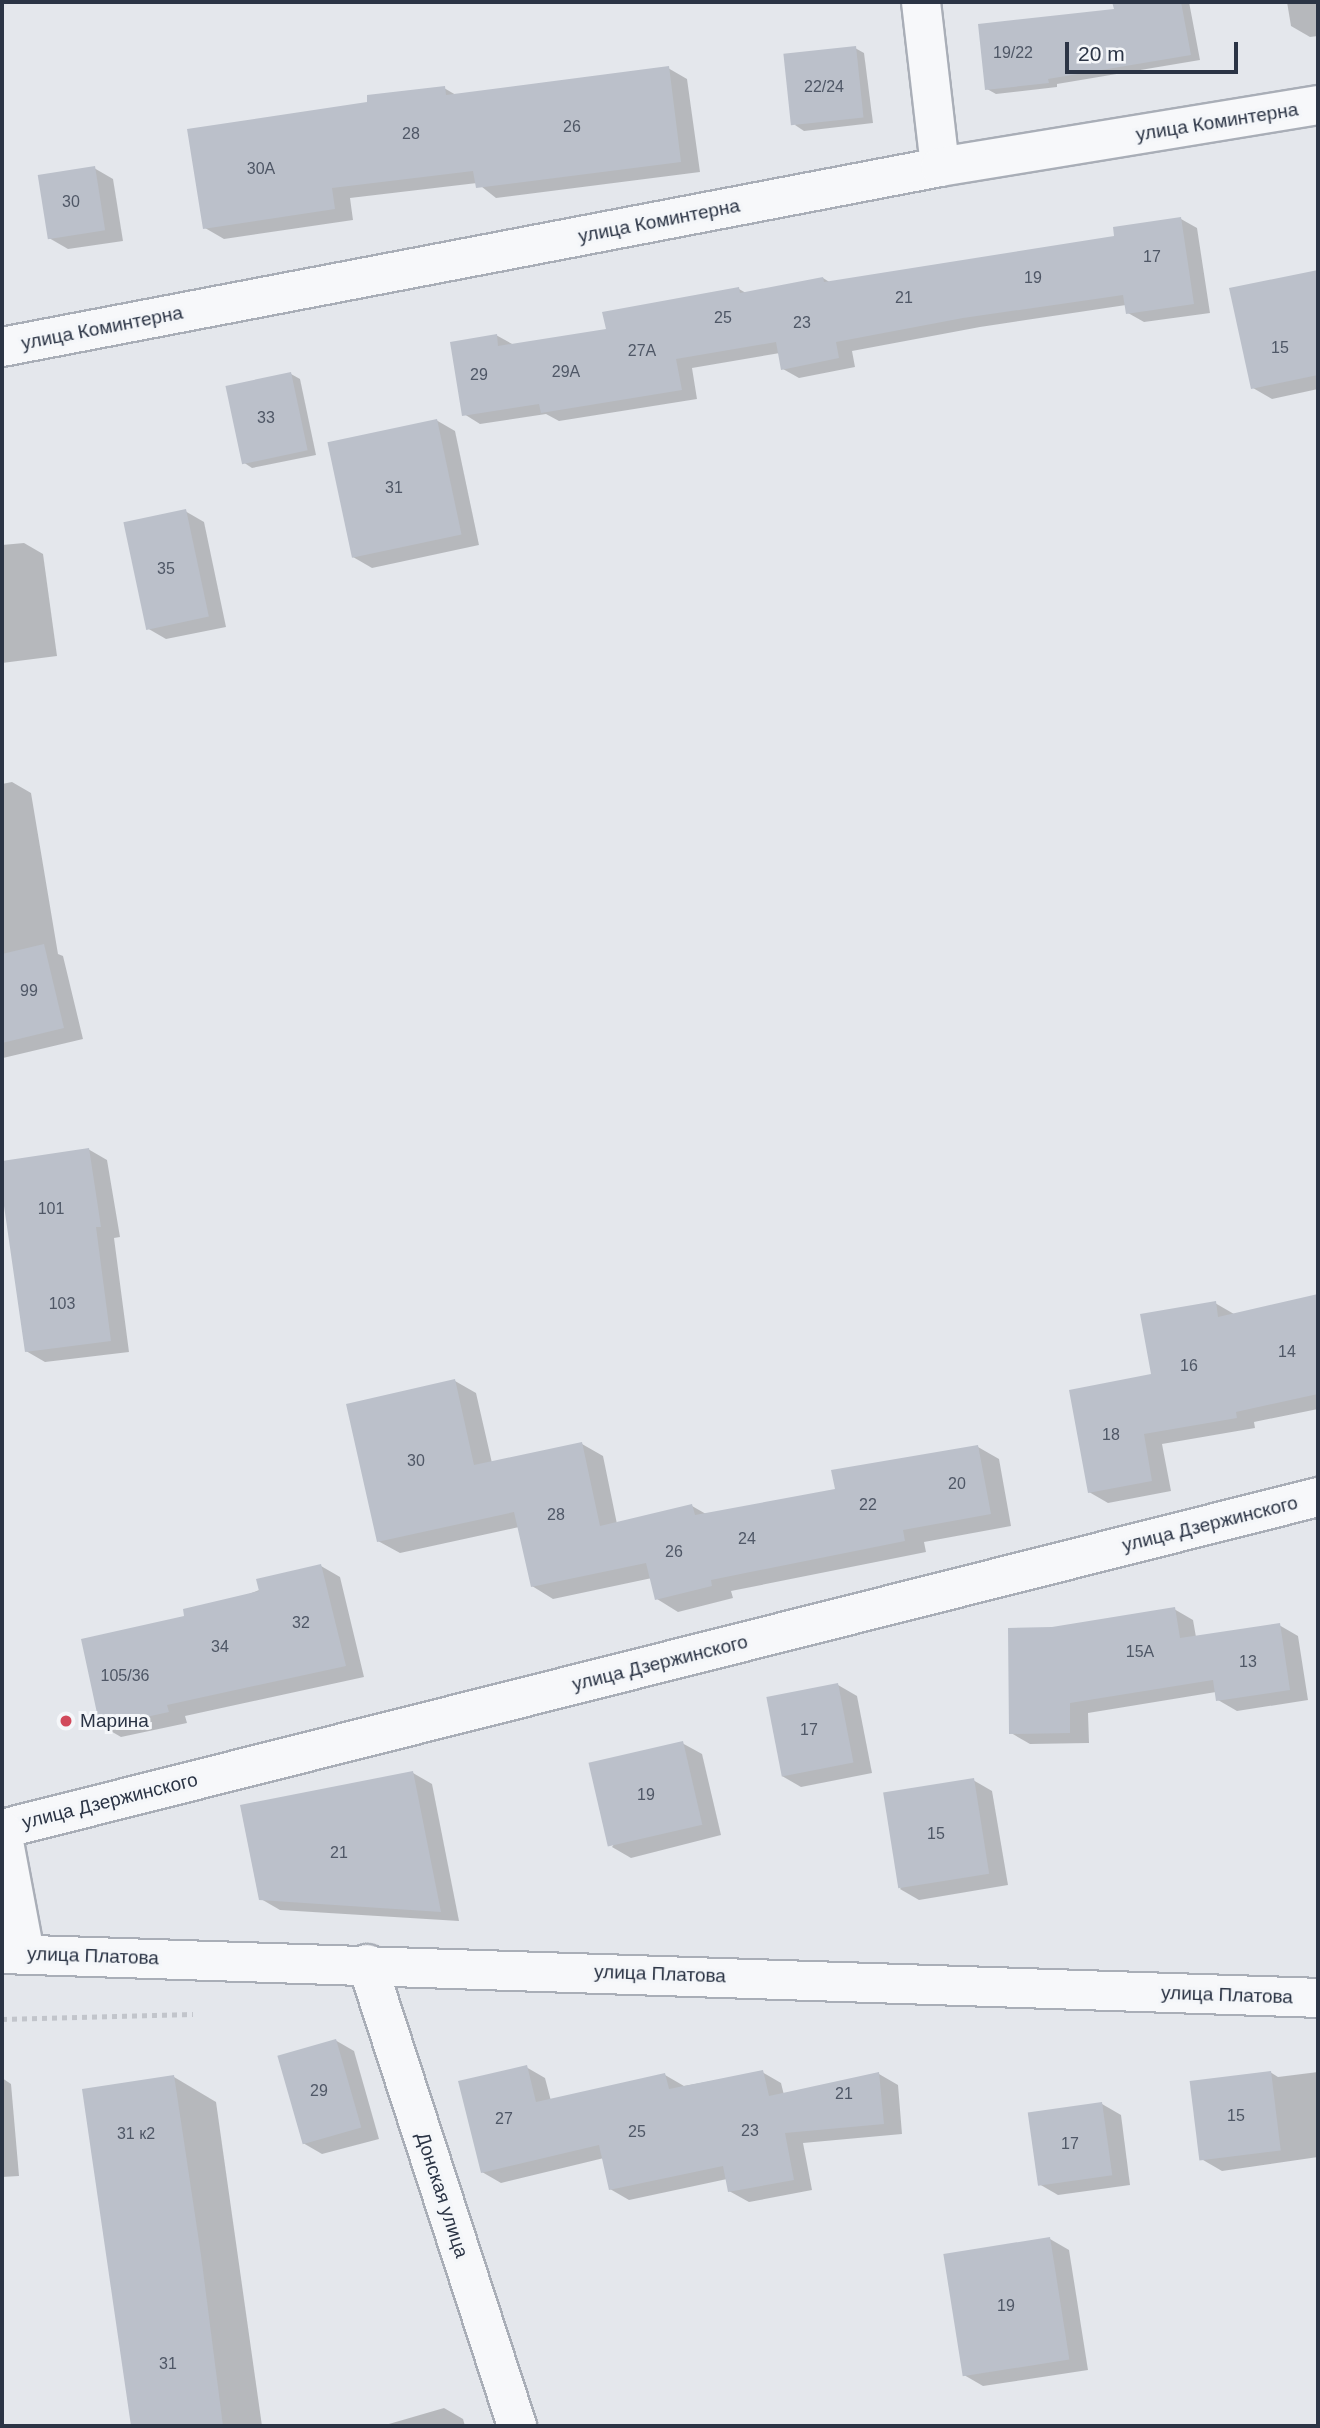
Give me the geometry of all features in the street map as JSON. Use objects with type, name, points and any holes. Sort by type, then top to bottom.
[{"type":"street","points":[[921,2],[940,167]]},
{"type":"street","name":"улица Коминтерна","points":[[2,347],[940,167],[1318,105]]},
{"type":"street","name":"улица Дзержинского","points":[[2,1830],[1318,1497]]},
{"type":"street","points":[[2,1830],[13,1954]]},
{"type":"street","name":"улица Платова","points":[[13,1954],[1318,1998]]},
{"type":"street","name":"Донская улица","points":[[367,1964],[517,2426]]},
{"type":"building","points":[[1112,2],[1181,2],[1191,55],[1048,79],[1049,83],[985,90],[978,24],[1114,9]]},
{"type":"building","points":[[856,46],[864,118],[791,125],[783,54]]},
{"type":"building","points":[[669,66],[681,162],[476,188],[473,171],[332,188],[335,209],[203,229],[187,129],[367,102],[367,95],[445,86],[446,95]]},
{"type":"building","points":[[95,166],[105,230],[48,239],[38,175]]},
{"type":"building","points":[[1181,217],[1194,304],[1126,314],[1123,295],[963,318],[836,342],[839,358],[781,370],[776,342],[676,359],[682,390],[541,413],[539,404],[462,416],[450,342],[497,334],[498,346],[606,329],[602,312],[739,287],[740,293],[823,277],[824,282],[1114,236],[1113,227]]},
{"type":"building","points":[[1318,270],[1318,375],[1251,389],[1229,288]]},
{"type":"building","points":[[291,372],[308,450],[242,464],[225,386]]},
{"type":"building","points":[[437,419],[462,534],[352,558],[327,442]]},
{"type":"building","points":[[186,509],[209,617],[146,630],[123,522]]},
{"type":"building","points":[[44,944],[64,1028],[2,1043],[2,954]]},
{"type":"building","points":[[89,1148],[101,1227],[96,1227],[111,1341],[25,1352],[2,1192],[2,1161]]},
{"type":"building","points":[[1318,1294],[1318,1394],[1236,1412],[1237,1418],[1144,1434],[1152,1481],[1088,1493],[1069,1390],[1151,1374],[1140,1314],[1216,1301],[1218,1317]]},
{"type":"building","points":[[455,1379],[474,1465],[582,1442],[600,1526],[692,1504],[695,1515],[835,1489],[831,1470],[978,1445],[991,1514],[903,1530],[905,1541],[711,1580],[712,1586],[655,1600],[646,1563],[531,1587],[514,1512],[377,1542],[346,1404]]},
{"type":"building","points":[[321,1564],[346,1666],[167,1705],[169,1712],[100,1727],[81,1639],[184,1616],[183,1609],[259,1591],[256,1579]]},
{"type":"building","points":[[1175,1607],[1180,1638],[1280,1623],[1290,1690],[1216,1701],[1213,1680],[1070,1703],[1070,1733],[1009,1734],[1008,1628],[1052,1627]]},
{"type":"building","points":[[838,1683],[853,1763],[782,1776],[766,1697]]},
{"type":"building","points":[[683,1741],[702,1825],[608,1847],[588,1763]]},
{"type":"building","points":[[413,1771],[441,1912],[259,1900],[240,1805]]},
{"type":"building","points":[[974,1778],[989,1874],[898,1888],[883,1792]]},
{"type":"building","points":[[336,2039],[361,2127],[303,2144],[277,2056]]},
{"type":"building","points":[[527,2065],[536,2102],[665,2073],[669,2089],[763,2070],[769,2096],[879,2072],[884,2124],[785,2133],[794,2180],[728,2192],[723,2166],[609,2190],[599,2145],[481,2173],[458,2081]]},
{"type":"building","points":[[1271,2071],[1281,2150],[1199,2160],[1190,2081]]},
{"type":"building","points":[[174,2075],[223,2426],[131,2426],[82,2089]]},
{"type":"building","points":[[1102,2102],[1112,2175],[1038,2186],[1028,2112]]},
{"type":"building","points":[[1050,2237],[1069,2359],[963,2376],[943,2254]]},
{"type":"place","name":"Марина","points":[[66,1721]]}]
